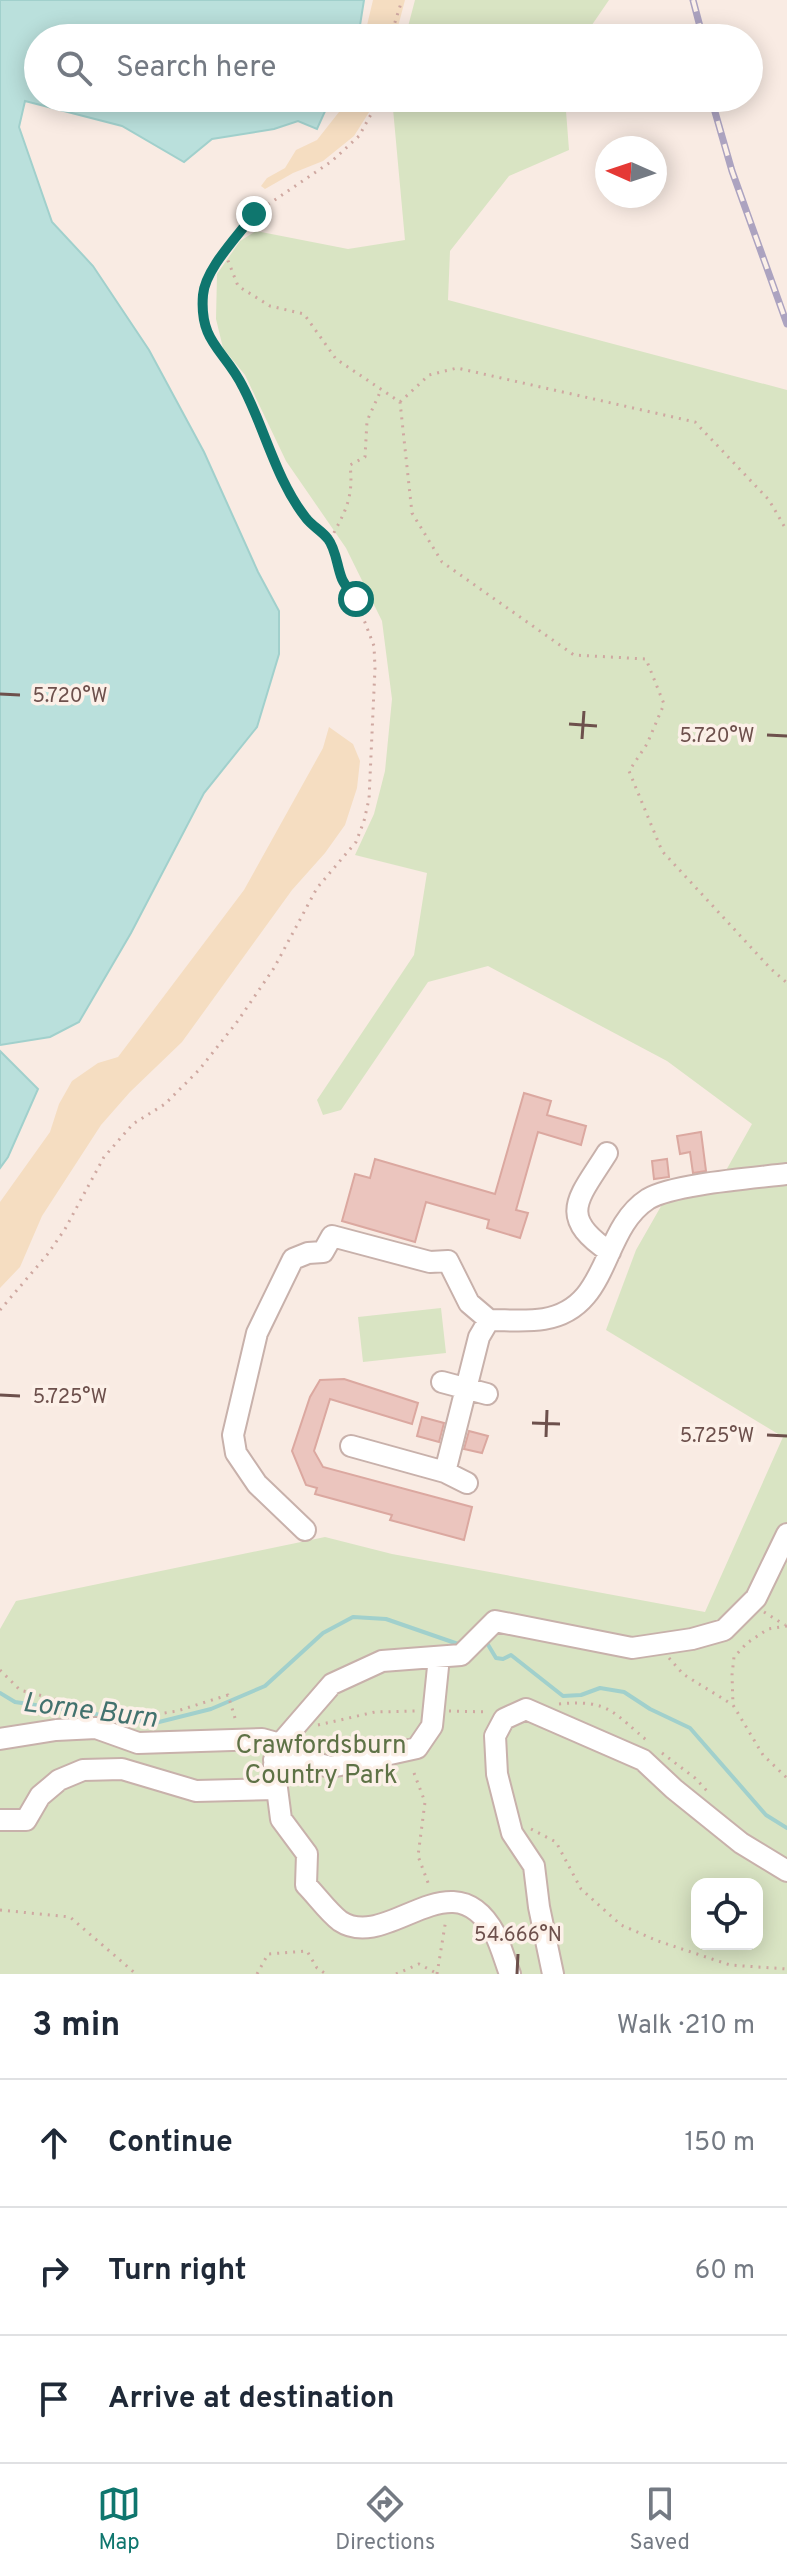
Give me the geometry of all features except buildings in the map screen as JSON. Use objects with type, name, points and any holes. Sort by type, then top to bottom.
[{"type":"street","points":[[607,1153],[577,1203],[580,1226],[593,1241],[610,1252]]},
{"type":"street","points":[[305,1530],[257,1484],[236,1453],[233,1435],[257,1333],[293,1259],[308,1253],[323,1252],[332,1236],[430,1262],[448,1261],[469,1303],[489,1320],[543,1320],[560,1315],[584,1298],[596,1284],[625,1221],[648,1199],[670,1190],[787,1174]]},
{"type":"street","points":[[445,1472],[479,1337],[489,1320]]},
{"type":"street","points":[[442,1382],[487,1394]]},
{"type":"street","points":[[351,1446],[445,1472],[467,1483]]},
{"type":"street","points":[[0,1739],[56,1730],[96,1728],[138,1743],[272,1747],[332,1684],[382,1661],[461,1655],[495,1621],[632,1648],[692,1639],[724,1630],[756,1598],[787,1534]]},
{"type":"street","points":[[272,1747],[283,1763],[302,1760],[331,1767],[417,1748],[432,1726],[439,1657]]},
{"type":"street","points":[[553,1974],[534,1866],[512,1833],[497,1774],[495,1736],[504,1719],[526,1709],[643,1760],[741,1843],[787,1871]]},
{"type":"street","points":[[272,1747],[281,1819],[307,1854],[306,1885],[341,1921],[358,1927],[375,1926],[436,1902],[459,1903],[474,1909],[494,1932],[510,1974]]},
{"type":"street","points":[[0,1820],[26,1820],[40,1796],[59,1780],[83,1770],[122,1769],[196,1791],[277,1789]]},
{"type":"path","points":[[394,24],[402,0]]},
{"type":"path","points":[[0,1310],[65,1229],[104,1157],[133,1124],[165,1104],[188,1081],[237,1022],[274,968],[317,888],[356,842],[369,799],[374,646],[356,599],[343,582],[330,540],[307,519],[290,494],[241,382],[210,342],[203,318],[203,293],[208,272],[254,214],[332,161],[359,136],[372,112]]},
{"type":"path","points":[[225,253],[238,286],[270,306],[304,314],[336,359],[400,402]]},
{"type":"path","points":[[400,402],[429,375],[457,368],[695,422],[769,500],[787,531]]},
{"type":"path","points":[[330,540],[350,502],[350,465],[365,457],[367,421],[381,390]]},
{"type":"path","points":[[400,402],[412,513],[442,562],[574,655],[646,659],[664,704],[647,744],[629,771],[662,851],[787,983]]},
{"type":"path","points":[[751,1603],[787,1626]]},
{"type":"path","points":[[733,1705],[734,1657],[747,1643],[768,1629],[787,1626]]},
{"type":"path","points":[[661,1644],[683,1674],[733,1705],[763,1755],[787,1778]]},
{"type":"path","points":[[0,1670],[20,1690],[82,1706],[145,1716],[177,1711],[228,1695],[235,1718]]},
{"type":"path","points":[[396,1974],[419,1964],[437,1974],[447,1920],[436,1902],[418,1856],[425,1802],[414,1773]]},
{"type":"path","points":[[512,1833],[529,1828],[556,1842],[581,1889],[621,1925],[730,1965],[787,1969]]},
{"type":"path","points":[[0,1910],[70,1917],[136,1974]]},
{"type":"path","points":[[257,1974],[268,1954],[307,1951],[317,1968],[326,1974]]},
{"type":"green space","points":[[415,0],[609,0],[593,24],[409,24]]},
{"type":"green space","name":"Crawfordsburn Country Park","points":[[393,112],[566,112],[569,150],[509,176],[450,251],[448,300],[787,390],[787,1974],[0,1974],[0,1629],[16,1601],[325,1537],[392,1554],[705,1612],[783,1437],[606,1330],[636,1250],[664,1201],[719,1183],[752,1124],[667,1061],[488,966],[428,982],[341,1110],[323,1115],[317,1100],[414,955],[427,873],[355,855],[374,814],[385,771],[392,699],[382,621],[346,548],[286,461],[245,375],[223,348],[216,319],[217,274],[240,241],[256,231],[348,249],[405,240]]},
{"type":"green space","points":[[441,1308],[446,1353],[363,1362],[358,1317]]},
{"type":"sand","points":[[373,0],[405,0],[399,24],[367,24]]},
{"type":"sand","points":[[339,112],[369,112],[354,136],[323,161],[265,189],[261,186],[267,178],[285,168],[296,150],[317,140]]},
{"type":"sand","points":[[329,727],[353,744],[360,761],[357,788],[345,825],[292,890],[182,1042],[101,1125],[42,1216],[20,1267],[0,1288],[0,1202],[50,1132],[59,1104],[72,1081],[98,1063],[118,1057],[244,890],[323,748]]},
{"type":"water","points":[[0,0],[364,0],[360,24],[24,24],[24,105],[19,127],[52,222],[93,266],[149,350],[204,452],[279,611],[279,654],[257,727],[204,793],[131,933],[79,1022],[50,1037],[0,1045]]},
{"type":"water","points":[[68,112],[325,112],[317,129],[298,121],[274,129],[212,139],[184,162],[122,126]]},
{"type":"water","points":[[0,1051],[38,1089],[8,1157],[0,1168]]},
{"type":"waterway","name":"Lorne Burn","points":[[0,1693],[15,1702],[155,1723],[211,1709],[265,1686],[323,1633],[353,1617],[386,1619],[461,1645]]},
{"type":"waterway","name":"Lorne Burn","points":[[484,1643],[496,1658],[511,1655],[563,1696],[581,1695],[600,1688],[624,1692],[650,1709],[690,1728],[766,1815],[787,1828]]},
{"type":"railway","points":[[693,0],[699,24]]},
{"type":"railway","points":[[715,112],[732,171],[787,324]]},
{"type":"route","points":[[254,214],[208,272],[203,293],[203,318],[210,342],[241,382],[255,410],[290,494],[307,519],[330,540],[343,582],[356,599]]}]
